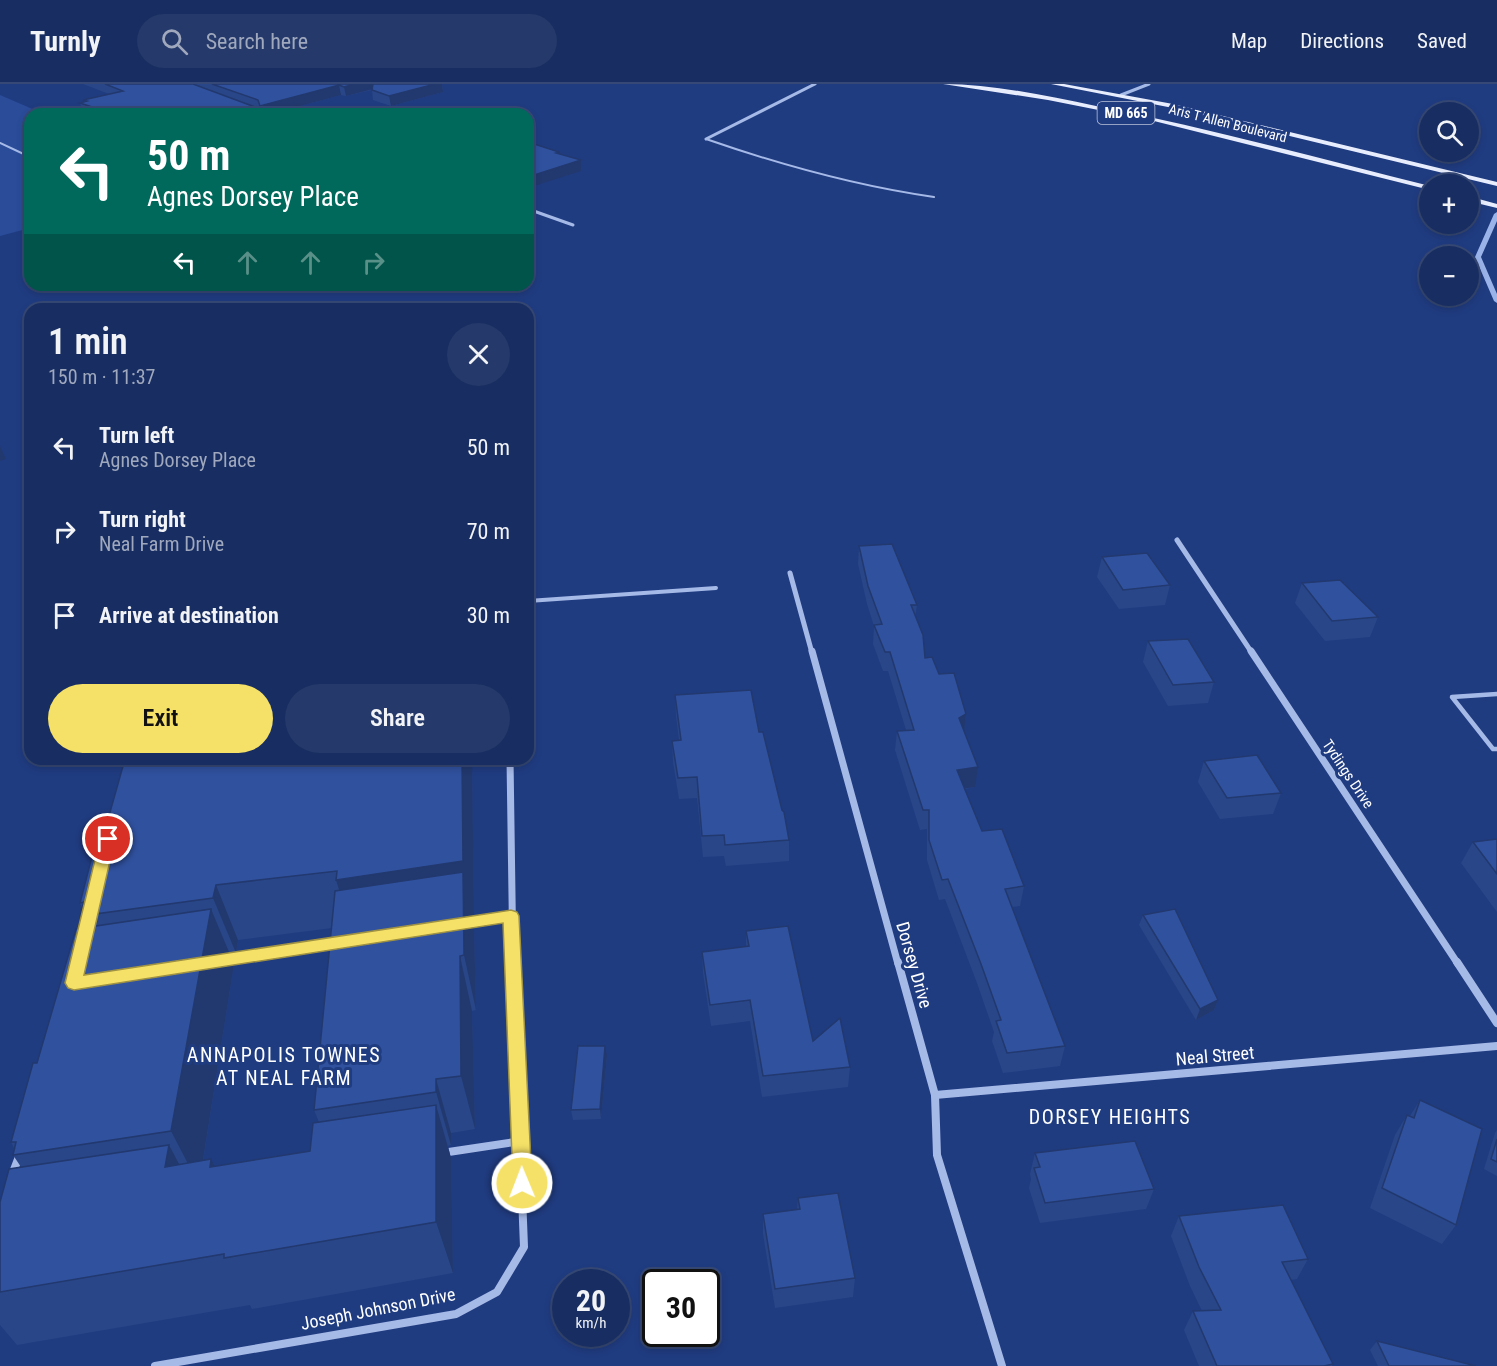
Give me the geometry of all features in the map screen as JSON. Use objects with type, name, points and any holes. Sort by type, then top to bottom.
[{"type":"main road","name":"Aris T Allen Boulevard","points":[[946,84],[1125,112],[1419,185]]},
{"type":"main road","name":"Aris T Allen Boulevard","points":[[1054,84],[1121,95],[1497,184]]},
{"type":"main road","points":[[1479,201],[1497,206]]},
{"type":"street","points":[[706,139],[733,127],[808,85],[815,84]]},
{"type":"street","points":[[1121,95],[1149,84]]},
{"type":"street","points":[[239,106],[244,108]]},
{"type":"street","points":[[534,211],[573,225]]},
{"type":"street","name":"Tydings Drive","points":[[1177,540],[1497,1023]]},
{"type":"street","name":"Dorsey Drive","points":[[790,573],[935,1095],[937,1155],[1002,1366]]},
{"type":"street","name":"Joseph Johnson Drive","points":[[154,1366],[456,1314],[497,1292],[524,1247],[511,916],[510,765]]},
{"type":"street","points":[[464,923],[511,916]]},
{"type":"street","points":[[215,961],[345,941]]},
{"type":"street","name":"Neal Street","points":[[935,1095],[1497,1047]]},
{"type":"street","points":[[427,1156],[521,1141]]},
{"type":"street","points":[[8,1187],[23,1146]]},
{"type":"lane","points":[[706,139],[765,160],[888,192],[934,197]]},
{"type":"lane","points":[[0,144],[24,154]]},
{"type":"lane","points":[[534,601],[716,588]]},
{"type":"lane","points":[[1497,694],[1452,697],[1493,749],[1497,749]]},
{"type":"shaded area","points":[[0,95],[30,108],[24,108],[24,230],[0,236]]},
{"type":"building","points":[[105,84],[193,84],[255,107],[95,108],[80,103],[87,101],[83,100],[123,91]]},
{"type":"building","points":[[212,84],[354,84],[344,87],[339,85],[260,106],[258,100]]},
{"type":"building","points":[[373,84],[435,84],[389,96],[372,90]]},
{"type":"building","points":[[534,144],[559,152],[556,153],[581,160],[534,175]]},
{"type":"building","points":[[892,544],[917,605],[911,605],[923,635],[925,658],[932,657],[939,674],[954,673],[966,714],[959,718],[978,767],[957,770],[982,831],[1002,829],[1024,886],[1005,889],[1065,1046],[1007,1053],[996,1021],[1001,1020],[981,964],[948,879],[942,880],[929,840],[929,810],[923,810],[897,731],[914,730],[890,652],[885,652],[874,625],[882,624],[868,586],[859,546]]},
{"type":"building","points":[[1147,553],[1170,585],[1123,590],[1102,557]]},
{"type":"building","points":[[1340,580],[1378,617],[1332,621],[1302,583]]},
{"type":"building","points":[[1188,639],[1214,682],[1173,685],[1148,641]]},
{"type":"building","points":[[751,690],[759,732],[763,732],[789,840],[725,845],[724,835],[702,836],[697,777],[678,778],[672,741],[681,740],[675,695]]},
{"type":"building","points":[[1257,755],[1281,793],[1227,798],[1204,761]]},
{"type":"building","points":[[123,765],[462,765],[463,861],[336,880],[337,871],[216,885],[213,898],[80,916],[84,902],[80,903],[95,845],[101,844]]},
{"type":"building","points":[[1497,839],[1497,874],[1473,842]]},
{"type":"building","points":[[463,872],[464,955],[460,956],[461,1076],[436,1079],[436,1092],[314,1110],[335,891]]},
{"type":"building","points":[[211,909],[171,1131],[13,1155],[16,1142],[11,1142],[33,1063],[37,1063],[76,929]]},
{"type":"building","points":[[1175,909],[1218,1000],[1200,1009],[1143,915]]},
{"type":"building","points":[[788,926],[813,1041],[840,1018],[850,1067],[763,1076],[750,1000],[710,1005],[702,952],[749,946],[746,931]]},
{"type":"building","points":[[578,1046],[605,1046],[600,1109],[571,1110]]},
{"type":"building","points":[[1420,1100],[1482,1129],[1456,1225],[1382,1188],[1407,1115],[1414,1118]]},
{"type":"building","points":[[436,1105],[436,1222],[224,1258],[224,1254],[0,1292],[0,1202],[9,1169],[169,1145],[165,1167],[211,1159],[210,1167],[310,1151],[313,1123]]},
{"type":"building","points":[[1497,1139],[1497,1162],[1491,1159]]},
{"type":"building","points":[[1135,1141],[1154,1189],[1045,1203],[1034,1168],[1040,1167],[1035,1153]]},
{"type":"building","points":[[838,1193],[855,1278],[775,1289],[763,1214],[800,1209],[798,1198]]},
{"type":"building","points":[[1283,1205],[1308,1259],[1282,1262],[1333,1364],[1324,1366],[1217,1366],[1193,1311],[1221,1310],[1199,1267],[1179,1216]]},
{"type":"building","points":[[1377,1341],[1476,1366],[1389,1366]]},
{"type":"waterway","points":[[1497,214],[1478,257],[1497,301]]},
{"type":"district","name":"ANNAPOLIS TOWNES AT NEAL FARM","points":[[284,1066]]},
{"type":"district","name":"DORSEY HEIGHTS","points":[[1110,1117]]},
{"type":"route","points":[[108,839],[74,983],[511,916],[522,1183]]}]
